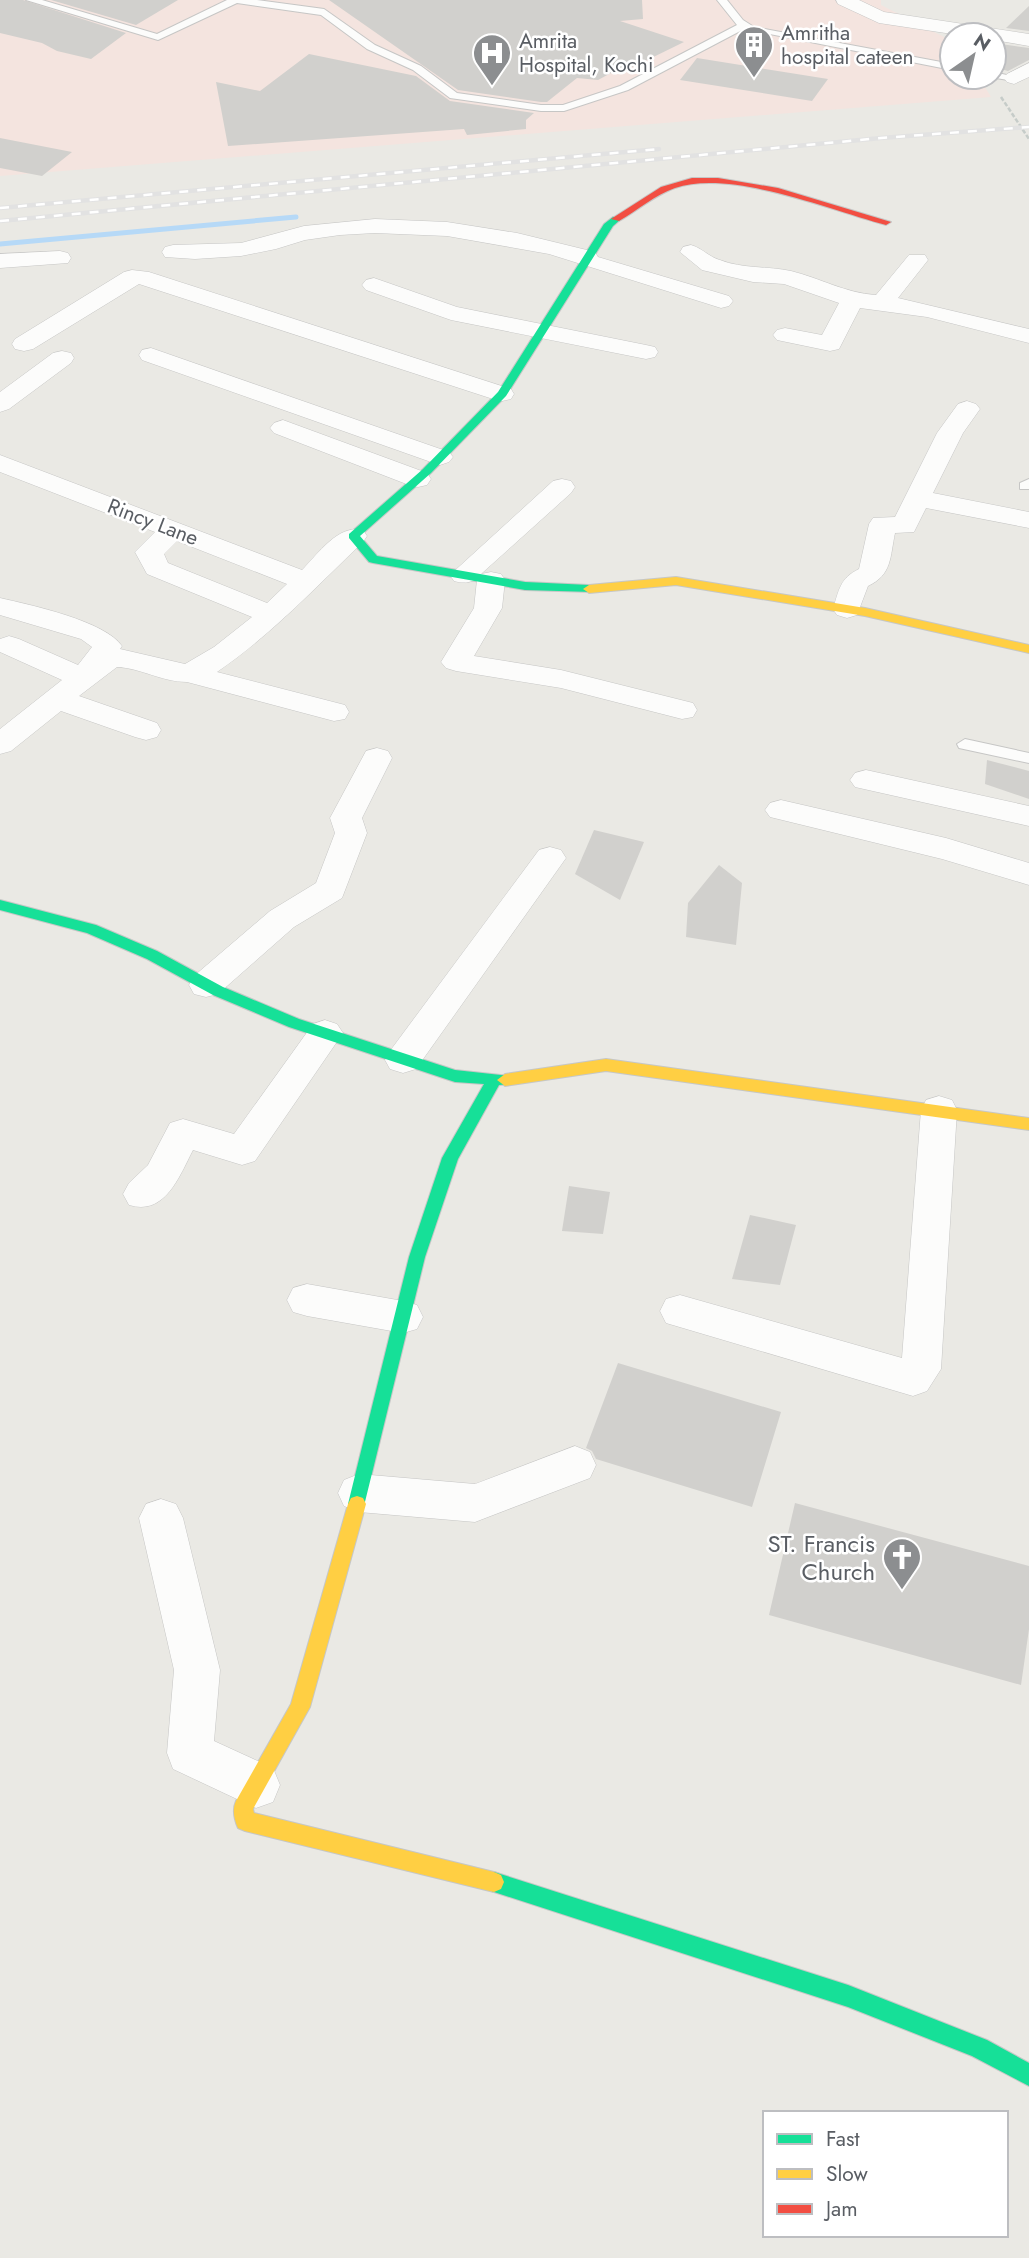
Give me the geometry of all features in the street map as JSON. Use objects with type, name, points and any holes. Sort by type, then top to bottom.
[{"type":"street","points":[[845,0],[879,17],[1029,40]]},
{"type":"street","points":[[187,673],[206,668],[270,614],[418,479],[502,394],[609,224],[673,185],[708,179],[760,188],[886,222]]},
{"type":"street","points":[[173,252],[263,246],[303,233],[403,226],[461,229],[527,240],[721,301]]},
{"type":"street","points":[[691,251],[710,265],[753,275],[787,277],[852,300],[882,302],[1029,336]]},
{"type":"street","points":[[0,261],[60,258]]},
{"type":"street","points":[[882,302],[917,260]]},
{"type":"street","points":[[24,344],[132,277],[141,277],[502,394]]},
{"type":"street","points":[[374,285],[452,313],[646,352]]},
{"type":"street","points":[[785,335],[830,344],[852,300]]},
{"type":"street","points":[[0,338],[62,358],[0,404]]},
{"type":"street","points":[[150,355],[440,457]]},
{"type":"street","points":[[847,608],[856,581],[872,573],[883,524],[904,526],[950,433],[967,409]]},
{"type":"street","points":[[283,428],[418,479]]},
{"type":"street","name":"Rincy Lane","points":[[0,463],[305,581]]},
{"type":"street","points":[[478,578],[562,487]]},
{"type":"street","points":[[917,498],[1029,520]]},
{"type":"street","points":[[174,530],[149,552],[158,568],[270,614]]},
{"type":"street","points":[[353,536],[373,559],[525,586],[585,589],[676,581],[847,608],[1029,649]]},
{"type":"street","points":[[478,578],[488,608],[457,662],[561,679],[682,710]]},
{"type":"street","points":[[0,606],[91,634],[107,646],[83,678]]},
{"type":"street","points":[[9,645],[83,678]]},
{"type":"street","points":[[0,744],[106,660],[117,656],[131,658],[158,670],[187,673],[334,712]]},
{"type":"street","points":[[57,699],[146,730]]},
{"type":"street","points":[[206,985],[282,919],[330,890],[351,833],[346,818],[377,758]]},
{"type":"street","points":[[866,780],[1029,816]]},
{"type":"street","points":[[781,810],[946,849],[1029,874]]},
{"type":"street","points":[[403,1060],[550,858]]},
{"type":"street","points":[[0,905],[92,929],[152,955],[206,985],[325,1033],[455,1076],[494,1081],[533,1078],[606,1065],[1029,1124]]},
{"type":"street","points":[[142,1194],[161,1175],[183,1133],[242,1151],[325,1033]]},
{"type":"street","points":[[494,1081],[450,1158],[418,1257],[359,1493],[300,1707],[243,1808],[245,1821],[485,1880],[662,1934],[848,1996],[979,2048],[1029,2075]]},
{"type":"street","points":[[680,1311],[914,1378],[921,1369],[939,1110]]},
{"type":"street","points":[[307,1300],[403,1317]]},
{"type":"street","points":[[359,1493],[475,1503],[575,1465]]},
{"type":"street","points":[[162,1518],[197,1670],[190,1753],[256,1785]]},
{"type":"lane","points":[[31,0],[158,37],[236,0],[324,12],[371,47],[417,68],[454,96],[541,108],[564,108],[624,88],[743,26]]},
{"type":"lane","points":[[317,11],[333,0]]},
{"type":"lane","points":[[722,0],[743,26],[775,35],[938,64]]},
{"type":"lane","points":[[965,744],[1029,758]]},
{"type":"path","points":[[1022,74],[995,87],[1029,139]]},
{"type":"shaded area","name":"Amrita Hospital, Kochi","points":[[0,0],[881,0],[881,5],[938,34],[938,91],[987,91],[991,97],[0,176]]},
{"type":"building","points":[[0,0],[23,0],[126,33],[91,59],[57,51],[42,43],[0,33]]},
{"type":"building","points":[[51,0],[178,0],[136,25]]},
{"type":"building","points":[[329,0],[642,0],[643,19],[620,21],[684,42],[633,67],[626,65],[598,80],[577,78],[547,102],[541,102],[458,90]]},
{"type":"building","points":[[1029,6],[1029,31],[1008,28]]},
{"type":"building","points":[[1008,45],[1029,48],[1029,60],[1008,71]]},
{"type":"building","points":[[309,54],[416,76],[450,101],[534,113],[526,120],[526,129],[467,135],[464,129],[228,146],[216,82],[260,91]]},
{"type":"building","name":"Amritha hospital cateen","points":[[697,58],[828,79],[812,101],[680,80]]},
{"type":"building","points":[[0,138],[72,152],[42,176],[0,168]]},
{"type":"building","points":[[987,760],[1029,771],[1029,799],[985,784]]},
{"type":"building","points":[[594,830],[644,842],[620,900],[575,874]]},
{"type":"building","points":[[719,865],[742,883],[736,945],[686,937],[688,903]]},
{"type":"building","points":[[569,1186],[610,1192],[603,1234],[562,1231]]},
{"type":"building","points":[[750,1215],[796,1225],[780,1285],[732,1279]]},
{"type":"building","points":[[618,1363],[781,1412],[752,1507],[596,1459],[592,1451],[586,1448]]},
{"type":"building","name":"ST. Francis Church","points":[[795,1503],[1029,1566],[1029,1629],[1021,1685],[769,1615]]},
{"type":"waterway","points":[[0,244],[296,217]]},
{"type":"railway","points":[[0,221],[881,138],[1029,127]]},
{"type":"railway","points":[[0,208],[659,149]]},
{"type":"traffic: fast","points":[[589,589],[525,586],[373,559],[353,536],[427,471],[502,394],[609,224],[616,219]]},
{"type":"traffic: fast","points":[[0,905],[91,929],[152,955],[218,991],[294,1023],[455,1076],[505,1080]]},
{"type":"traffic: fast","points":[[357,1504],[417,1257],[450,1158],[494,1081]]},
{"type":"traffic: fast","points":[[494,1882],[848,1996],[979,2048],[1029,2075]]},
{"type":"traffic: slow","points":[[589,589],[676,581],[865,612],[1029,649]]},
{"type":"traffic: slow","points":[[505,1080],[606,1065],[1029,1124]]},
{"type":"traffic: slow","points":[[357,1504],[300,1707],[243,1808],[245,1821],[494,1882]]},
{"type":"traffic: jam","points":[[616,219],[672,186],[692,181],[718,181],[778,191],[886,222]]},
{"type":"place","name":"Amritha hospital cateen","points":[[754,79]]},
{"type":"place","name":"Amrita Hospital, Kochi","points":[[492,87]]},
{"type":"place","name":"ST. Francis Church","points":[[902,1591]]}]
